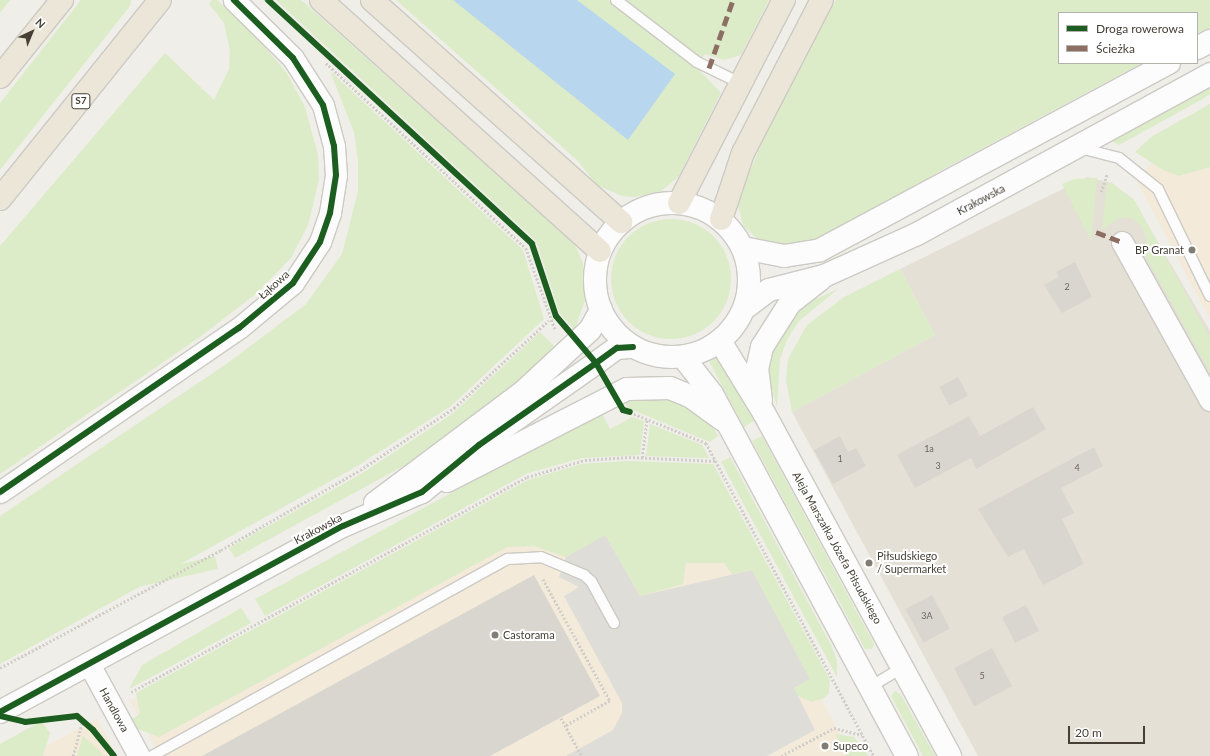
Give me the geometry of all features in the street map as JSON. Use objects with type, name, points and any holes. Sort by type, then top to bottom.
[{"type":"highway","points":[[0,77],[62,0]]},
{"type":"highway","name":"S7","points":[[0,199],[160,0]]},
{"type":"highway","points":[[321,0],[600,251]]},
{"type":"highway","points":[[372,0],[621,222]]},
{"type":"highway","points":[[679,203],[784,0]]},
{"type":"highway","points":[[721,219],[743,153],[822,0]]},
{"type":"street","name":"Łąkowa","points":[[0,492],[239,328],[293,283],[320,242],[330,213],[336,174],[334,146],[323,105],[293,58],[234,0]]},
{"type":"street","points":[[1198,48],[1210,41]]},
{"type":"street","points":[[1198,49],[1210,52]]},
{"type":"street","points":[[743,248],[784,256],[820,250],[1167,64]]},
{"type":"street","name":"Krakowska","points":[[745,308],[769,290],[824,276],[917,234],[1078,148],[1210,74]]},
{"type":"street","points":[[679,203],[708,211],[721,219],[743,248],[750,277],[745,308],[720,341],[683,357],[666,358],[633,347],[609,325],[601,310],[595,291],[600,251],[621,222],[658,204],[679,203]]},
{"type":"street","points":[[1122,242],[1210,400]]},
{"type":"street","points":[[764,413],[757,388],[762,347],[790,303],[824,276]]},
{"type":"street","name":"Krakowska","points":[[343,526],[523,392],[590,330],[601,310]]},
{"type":"street","name":"Aleja Marszałka Józefa Piłsudskiego","points":[[720,341],[764,413],[950,756]]},
{"type":"street","name":"Krakowska","points":[[0,712],[343,526],[422,492],[479,445],[617,348],[633,347]]},
{"type":"street","points":[[683,357],[700,374],[907,756]]},
{"type":"street","points":[[422,492],[492,461],[614,393],[649,386],[670,388],[690,396],[727,423]]},
{"type":"street","name":"Handlowa","points":[[89,664],[139,756]]},
{"type":"lane","points":[[616,0],[697,62],[740,83]]},
{"type":"lane","points":[[1078,148],[1119,158],[1158,189],[1210,296]]},
{"type":"lane","points":[[152,756],[508,559],[531,555],[553,561],[588,578],[614,623]]},
{"type":"lane","points":[[870,687],[902,668]]},
{"type":"path","points":[[323,60],[526,248],[549,320],[557,333]]},
{"type":"path","points":[[417,135],[532,244],[556,316],[577,342]]},
{"type":"path","points":[[1100,172],[1107,174]]},
{"type":"path","points":[[1100,192],[1103,180]]},
{"type":"path","points":[[0,668],[221,550],[360,470],[454,408],[549,320]]},
{"type":"path","points":[[614,393],[624,410],[706,443],[874,756]]},
{"type":"path","points":[[642,458],[647,420]]},
{"type":"path","points":[[133,700],[131,692],[528,477],[585,460],[642,458],[716,461]]},
{"type":"path","points":[[531,555],[610,701],[565,726]]},
{"type":"path","points":[[73,756],[80,718]]},
{"type":"path","points":[[560,718],[582,756]]},
{"type":"path","points":[[781,756],[834,728],[862,735]]},
{"type":"shaded area","name":"BP Granat","points":[[1210,133],[1210,319],[1137,182],[1152,162]]},
{"type":"shaded area","points":[[1087,177],[1108,182],[1132,198],[1210,331],[1210,756],[978,756],[792,412],[935,335],[900,269]]},
{"type":"shaded area","points":[[703,472],[851,756],[160,756],[130,701],[521,503]]},
{"type":"shaded area","points":[[605,535],[640,596],[752,570],[810,679],[794,688],[815,730],[767,756],[566,756],[613,730],[622,713],[622,703],[564,596],[579,587],[559,577],[566,557]]},
{"type":"shaded area","points":[[97,719],[117,756],[28,756]]},
{"type":"green space","points":[[0,0],[10,0],[0,13]]},
{"type":"green space","points":[[81,0],[131,0],[130,6],[0,170],[0,103]]},
{"type":"green space","points":[[212,0],[217,0],[259,40],[286,72],[305,107],[318,155],[319,180],[308,225],[291,258],[257,293],[200,337],[0,474],[0,246],[165,53],[214,100],[229,69],[230,51],[224,23],[209,4]]},
{"type":"green space","points":[[276,0],[301,0],[574,243],[583,263],[585,300],[575,330],[560,314],[536,241]]},
{"type":"green space","points":[[396,0],[769,0],[741,55],[724,60],[705,54],[699,63],[699,70],[721,93],[678,177],[660,192],[634,197],[622,196],[597,185],[577,160]]},
{"type":"green space","points":[[836,0],[1210,0],[1210,27],[1198,33],[1198,12],[1058,12],[1058,64],[1140,64],[938,172],[845,231],[789,249],[762,244],[743,225],[737,202],[767,130]]},
{"type":"green space","points":[[330,71],[523,250],[544,319],[451,406],[354,468],[0,664],[0,516],[225,365],[306,304],[342,254],[358,191],[358,160],[354,132]]},
{"type":"green space","points":[[1210,84],[1210,94],[1201,100],[1119,145],[1112,141]]},
{"type":"green space","points":[[1210,104],[1210,167],[1179,176],[1163,170],[1135,152],[1151,137]]},
{"type":"green space","points":[[1097,178],[1091,241],[1062,184],[1074,179]]},
{"type":"green space","points":[[1111,182],[1135,201],[1210,338],[1210,372],[1145,255],[1147,241],[1141,225],[1131,218],[1119,218],[1102,230],[1107,185]]},
{"type":"green space","points":[[671,219],[683,220],[694,224],[704,229],[713,237],[721,246],[726,256],[730,267],[730,291],[726,302],[721,312],[713,321],[704,329],[694,334],[683,338],[671,339],[659,338],[648,334],[638,329],[629,321],[621,312],[616,302],[612,291],[611,279],[612,267],[616,256],[621,246],[629,237],[638,229],[648,224],[659,220]]},
{"type":"green space","points":[[900,269],[935,335],[792,412],[786,380],[788,359],[807,325],[844,297]]},
{"type":"green space","points":[[838,289],[799,321],[787,340],[780,359],[777,407],[768,373],[770,356],[787,320],[805,304]]},
{"type":"green space","points":[[540,332],[557,349],[460,435],[235,558],[229,548],[361,474],[452,414]]},
{"type":"green space","points":[[715,355],[754,421],[744,427],[710,363],[710,358]]},
{"type":"green space","points":[[661,396],[686,404],[712,426],[718,436],[710,442],[628,408],[624,400]]},
{"type":"green space","points":[[601,412],[610,429],[632,417],[644,421],[640,455],[582,458],[528,473],[265,616],[255,599]]},
{"type":"green space","points":[[650,424],[702,445],[709,458],[646,456]]},
{"type":"green space","points":[[762,436],[874,644],[872,649],[865,649],[752,441]]},
{"type":"green space","points":[[730,457],[832,647],[837,661],[837,677],[721,462]]},
{"type":"green space","points":[[627,461],[713,464],[830,680],[829,693],[824,698],[812,702],[798,696],[794,688],[810,679],[752,570],[732,574],[724,563],[686,563],[683,584],[640,596],[605,535],[566,557],[534,546],[507,547],[159,737],[138,729],[132,719],[140,714],[136,693],[528,480],[581,464]]},
{"type":"green space","points":[[215,556],[218,569],[0,619],[0,606]]},
{"type":"green space","points":[[241,608],[251,623],[129,689],[142,665]]},
{"type":"green space","points":[[895,691],[901,695],[935,756],[923,756],[891,696]]},
{"type":"green space","points":[[38,723],[43,723],[50,733],[43,756],[0,756],[0,744]]},
{"type":"green space","points":[[835,734],[854,737],[869,756],[847,756]]},
{"type":"green space","points":[[83,736],[99,750],[103,756],[77,756]]},
{"type":"water","points":[[453,0],[577,0],[675,74],[628,140]]},
{"type":"building","points":[[1075,262],[1092,297],[1062,313],[1044,285],[1059,277],[1056,272]]},
{"type":"building","points":[[958,377],[968,396],[949,405],[939,387]]},
{"type":"building","points":[[1033,407],[1046,429],[976,469],[971,458],[915,488],[897,455],[969,416],[980,436]]},
{"type":"building","points":[[840,436],[848,452],[856,448],[866,466],[833,484],[814,450]]},
{"type":"building","points":[[1094,447],[1103,466],[1061,488],[1074,513],[1062,519],[1084,564],[1043,585],[1024,549],[1008,557],[978,509]]},
{"type":"building","name":"Castorama","points":[[534,575],[600,696],[490,756],[202,756]]},
{"type":"building","points":[[932,595],[950,629],[923,643],[906,609]]},
{"type":"building","points":[[1026,605],[1039,631],[1015,643],[1002,617]]},
{"type":"building","points":[[992,648],[1012,686],[974,706],[954,668]]},
{"type":"marked path","points":[[709,68],[733,0]]},
{"type":"marked path","points":[[1096,232],[1122,242]]},
{"type":"cycle path","points":[[0,492],[239,328],[293,283],[320,242],[330,213],[336,175],[334,146],[323,105],[293,58],[234,0]]},
{"type":"cycle path","points":[[268,0],[532,244],[556,316],[596,363],[623,410],[630,412]]},
{"type":"cycle path","points":[[0,712],[343,526],[422,492],[479,445],[617,348],[633,347]]},
{"type":"cycle path","points":[[0,716],[25,722],[77,716],[93,730],[114,756]]},
{"type":"place","name":"BP Granat","points":[[1192,250]]},
{"type":"place","name":"Piłsudskiego / Supermarket","points":[[869,563]]},
{"type":"place","name":"Castorama","points":[[495,635]]},
{"type":"place","name":"Supeco","points":[[825,746]]}]
